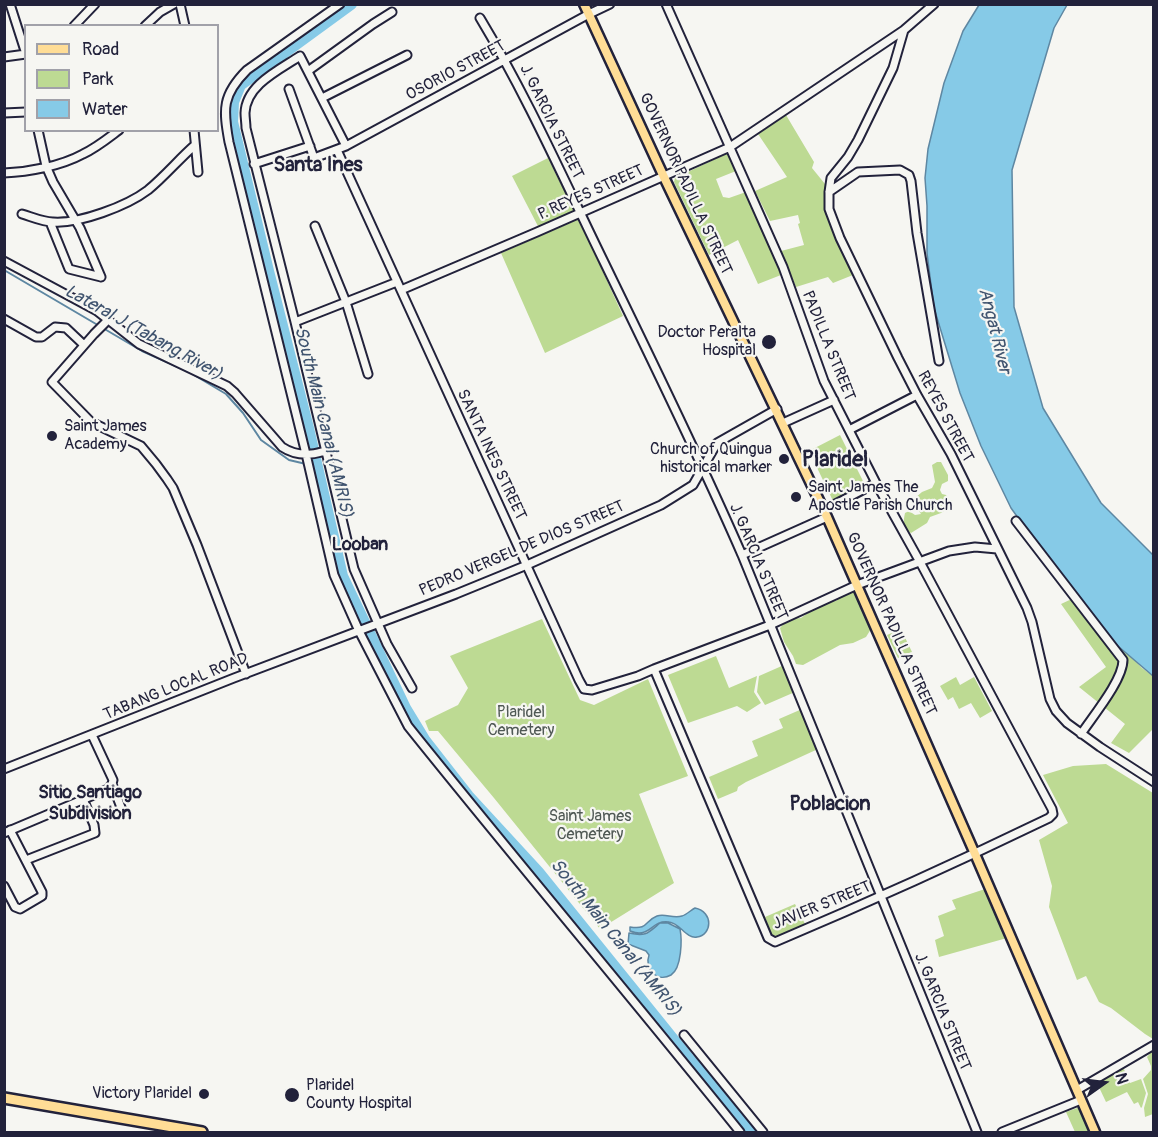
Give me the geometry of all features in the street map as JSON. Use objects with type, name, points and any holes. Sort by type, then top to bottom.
[{"type":"highway","points":[[4,1098],[202,1132]]},
{"type":"main road","name":"GOVERNOR PADILLA STREET","points":[[584,4],[663,176],[777,409],[825,514],[1095,1132]]},
{"type":"street","points":[[10,4],[24,48]]},
{"type":"street","points":[[76,24],[95,4]]},
{"type":"street","points":[[147,24],[160,12],[174,4]]},
{"type":"street","points":[[180,4],[185,24]]},
{"type":"street","points":[[340,4],[247,70],[229,91],[225,107],[229,142],[309,459],[334,575],[408,726],[740,1132]]},
{"type":"street","name":"OSORIO STREET","points":[[310,146],[314,158],[338,150],[610,4]]},
{"type":"street","name":"PADILLA STREET","points":[[666,4],[783,267],[824,381],[1053,814]]},
{"type":"street","name":"P. REYES STREET","points":[[401,290],[730,147],[904,30],[934,4]]},
{"type":"street","points":[[308,71],[392,12]]},
{"type":"street","name":"J. GARCIA STREET","points":[[480,18],[505,60],[710,482],[742,555],[977,1132]]},
{"type":"street","points":[[829,192],[831,178],[858,140],[893,68],[904,30]]},
{"type":"street","points":[[4,57],[24,54]]},
{"type":"street","points":[[322,98],[407,55]]},
{"type":"street","points":[[346,146],[300,56],[253,90],[247,103],[246,128],[354,569],[374,624],[412,688]]},
{"type":"street","points":[[255,164],[310,146],[290,89]]},
{"type":"street","points":[[4,113],[24,112]]},
{"type":"street","points":[[38,132],[46,166],[76,220],[101,277],[67,271],[50,222]]},
{"type":"street","points":[[4,173],[21,172],[82,155],[116,132]]},
{"type":"street","points":[[194,132],[198,172]]},
{"type":"street","points":[[22,214],[50,222],[76,220],[115,208],[147,190],[195,145]]},
{"type":"street","name":"SANTA INES STREET","points":[[338,150],[584,689],[592,690],[638,676],[770,625],[857,585],[949,551],[975,548],[996,549]]},
{"type":"street","points":[[829,192],[858,172],[900,170],[909,175],[939,361]]},
{"type":"street","name":"REYES STREET","points":[[829,192],[829,209],[840,238],[917,395],[951,454],[1027,608],[1050,699],[1056,711],[1081,734],[1154,782]]},
{"type":"street","points":[[315,226],[346,302],[368,374]]},
{"type":"street","points":[[4,261],[75,298],[139,344],[227,386],[289,452],[309,459],[325,452]]},
{"type":"street","points":[[295,322],[397,282]]},
{"type":"street","points":[[4,319],[36,337],[42,337],[55,327],[66,328],[84,345]]},
{"type":"street","points":[[106,321],[52,382],[91,422],[141,446],[173,488],[246,674]]},
{"type":"street","points":[[849,430],[917,395]]},
{"type":"street","points":[[783,423],[834,400]]},
{"type":"street","name":"PEDRO VERGEL DE DIOS STREET","points":[[693,485],[717,443],[777,409]]},
{"type":"street","name":"PEDRO VERGEL DE DIOS STREET","points":[[359,630],[527,565],[661,505],[693,485],[710,482]]},
{"type":"street","points":[[742,555],[825,514],[876,483]]},
{"type":"street","points":[[1016,521],[1123,660],[1119,678],[1081,734]]},
{"type":"street","name":"TABANG LOCAL ROAD","points":[[4,769],[359,630]]},
{"type":"street","name":"JAVIER STREET","points":[[654,669],[768,938],[774,942],[975,854],[1053,814]]},
{"type":"street","points":[[92,735],[113,780],[112,784],[123,810]]},
{"type":"street","points":[[4,886],[18,909],[42,896],[26,860],[7,831],[108,789],[112,784]]},
{"type":"street","points":[[26,860],[94,833],[94,825],[83,799]]},
{"type":"street","points":[[684,1035],[763,1132]]},
{"type":"street","points":[[1077,1090],[1154,1045]]},
{"type":"street","points":[[1002,1132],[1081,1100]]},
{"type":"green space","points":[[786,115],[814,162],[812,168],[825,184],[825,210],[853,275],[833,283],[828,277],[796,287],[781,251],[804,245],[798,215],[770,221],[755,191],[787,177],[758,134]]},
{"type":"green space","points":[[728,153],[736,171],[716,179],[723,197],[729,198],[746,192],[781,275],[758,284],[738,240],[709,255],[674,182],[675,178]]},
{"type":"green space","points":[[548,158],[575,212],[540,230],[512,176]]},
{"type":"green space","points":[[579,219],[623,316],[545,353],[501,253]]},
{"type":"green space","points":[[840,435],[866,487],[834,503],[809,451]]},
{"type":"green space","points":[[941,462],[948,475],[948,481],[942,484],[940,490],[949,500],[952,500],[953,505],[930,517],[927,523],[911,533],[904,524],[905,513],[909,511],[915,515],[921,514],[916,507],[915,498],[932,488],[935,482],[932,465]]},
{"type":"green space","points":[[851,590],[860,601],[871,629],[866,637],[853,643],[840,645],[803,665],[796,664],[784,642],[780,628],[789,620],[801,618],[822,605],[836,601]]},
{"type":"green space","points":[[1076,597],[1142,668],[1153,676],[1153,729],[1129,753],[1111,743],[1125,724],[1079,687],[1106,667],[1061,604]]},
{"type":"green space","points":[[542,619],[580,700],[594,705],[648,679],[688,776],[639,794],[674,883],[600,929],[438,731],[429,731],[425,721],[458,705],[468,688],[450,656]]},
{"type":"green space","points":[[901,629],[912,652],[898,658],[887,635]]},
{"type":"green space","points":[[716,656],[729,688],[757,676],[754,692],[761,703],[747,712],[737,706],[688,723],[668,675]]},
{"type":"green space","points":[[784,665],[795,692],[765,705],[757,692],[759,676]]},
{"type":"green space","points":[[956,677],[960,685],[974,677],[992,711],[980,718],[971,703],[959,709],[953,697],[948,700],[940,686]]},
{"type":"green space","points":[[802,709],[818,749],[746,782],[738,787],[737,791],[718,799],[709,777],[758,756],[752,741],[783,728],[779,719]]},
{"type":"green space","points":[[1106,764],[1153,793],[1153,1039],[1111,1008],[1099,1002],[1086,976],[1077,980],[1049,907],[1052,886],[1039,840],[1068,823],[1043,775],[1073,766]]},
{"type":"green space","points":[[985,889],[1007,938],[939,957],[935,940],[944,936],[938,916],[956,909],[952,900]]},
{"type":"green space","points":[[795,904],[806,926],[776,939],[773,938],[765,917]]},
{"type":"green space","points":[[1153,1050],[1153,1114],[1145,1117],[1144,1108],[1148,1094],[1143,1079],[1151,1070],[1147,1057]]},
{"type":"green space","points":[[1123,1067],[1130,1083],[1141,1079],[1146,1093],[1141,1108],[1138,1102],[1134,1104],[1127,1092],[1106,1102],[1097,1083]]},
{"type":"green space","points":[[1080,1107],[1090,1131],[1075,1132],[1066,1112]]},
{"type":"water","name":"Angat River","points":[[979,5],[1067,5],[1054,28],[1012,170],[1014,307],[1043,408],[1101,503],[1153,555],[1153,676],[1112,641],[1011,508],[981,446],[960,393],[934,308],[927,253],[925,178],[928,149],[944,83],[963,31]]},
{"type":"water","points":[[695,908],[705,914],[709,923],[706,932],[697,937],[690,936],[669,922],[659,923],[643,932],[630,931],[630,927],[643,926],[657,916],[679,917]]},
{"type":"water","points":[[660,923],[668,923],[680,929],[681,934],[677,966],[671,975],[666,977],[657,976],[650,970],[649,955],[646,951],[628,944],[629,933],[639,935],[646,933]]},
{"type":"waterway","name":"South Main Canal (AMRIS)","points":[[351,4],[240,85],[233,102],[232,122],[308,428],[342,576],[405,708],[425,741],[468,796],[538,872],[750,1132]]},
{"type":"waterway","name":"Lateral J (Tabang River)","points":[[4,270],[142,351],[189,372],[226,394],[243,413],[261,440],[289,460],[306,464]]},
{"type":"place","name":"Doctor Peralta Hospital","points":[[769,342]]},
{"type":"place","name":"Saint James Academy","points":[[52,436]]},
{"type":"place","name":"Church of Quingua historical marker","points":[[784,459]]},
{"type":"place","name":"Saint James The Apostle Parish Church","points":[[796,497]]},
{"type":"place","name":"Victory Plaridel","points":[[204,1094]]},
{"type":"place","name":"Plaridel County Hospital","points":[[292,1095]]},
{"type":"district","name":"Santa Ines","points":[[318,166]]},
{"type":"district","name":"Plaridel","points":[[835,460]]},
{"type":"district","name":"Looban","points":[[360,545]]},
{"type":"district","name":"Sitio Santiago Subdivision","points":[[90,803]]},
{"type":"district","name":"Poblacion","points":[[830,805]]},
{"type":"park label","name":"Plaridel Cemetery","points":[[521,722]]},
{"type":"park label","name":"Saint James Cemetery","points":[[590,826]]}]
